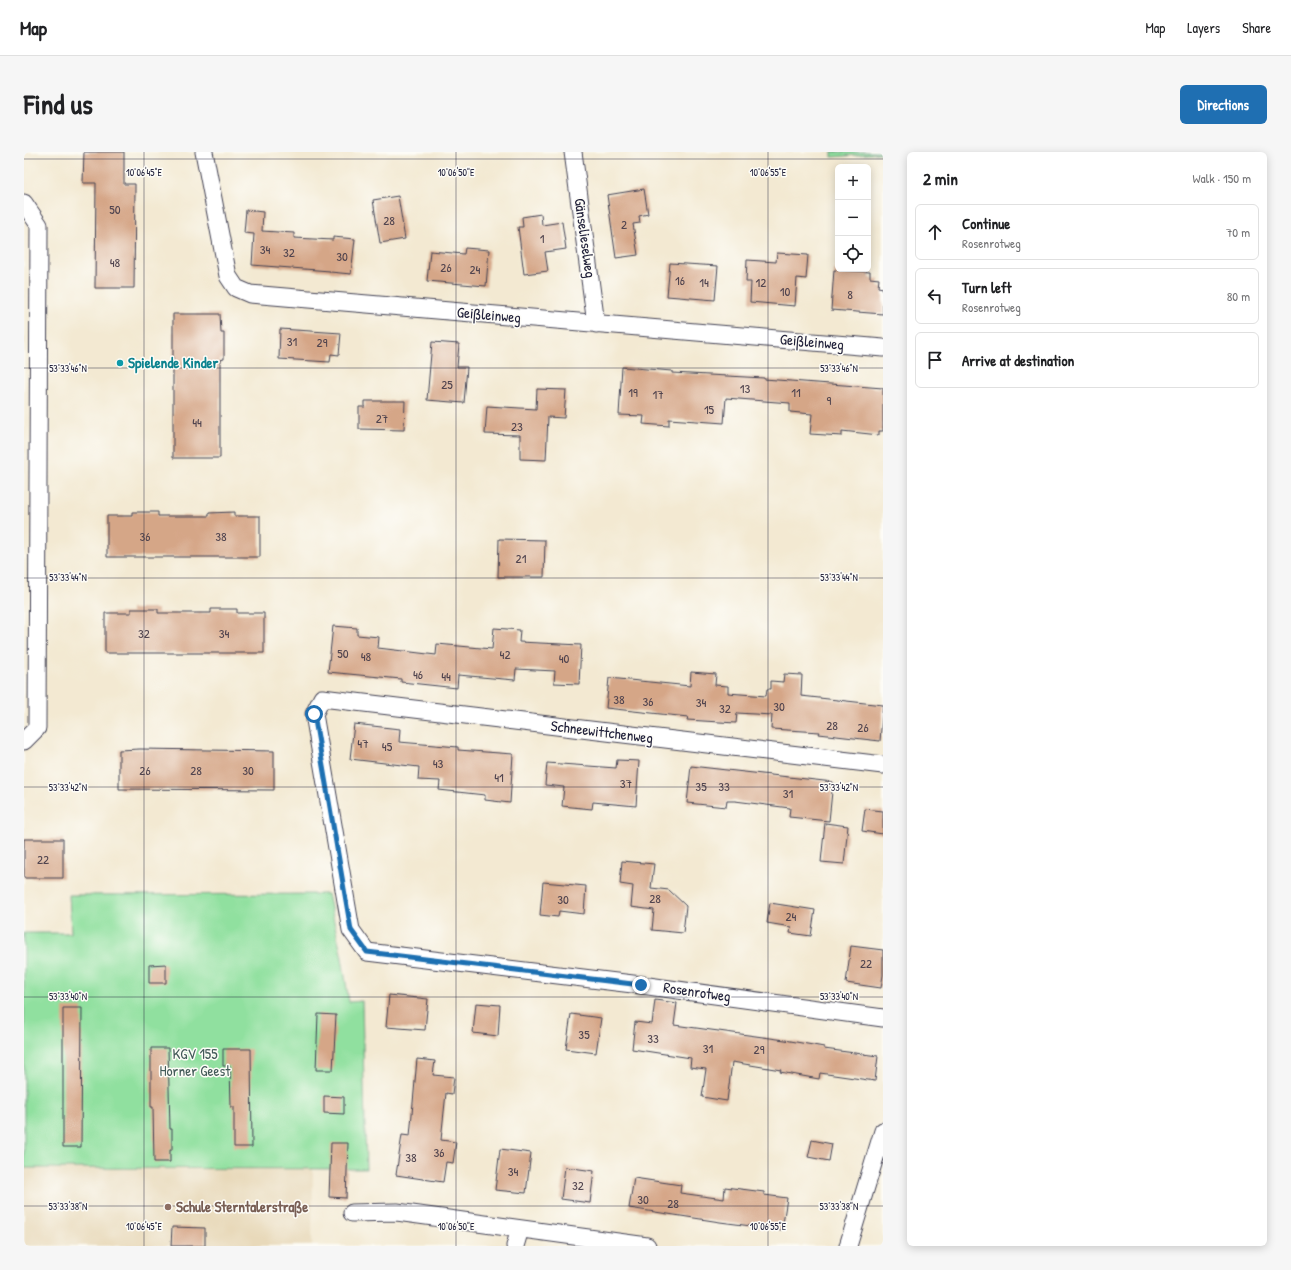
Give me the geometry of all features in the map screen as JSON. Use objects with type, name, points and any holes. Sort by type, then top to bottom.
[{"type":"street","name":"Geißleinweg","points":[[204,152],[228,276],[236,288],[250,294],[883,348]]},
{"type":"street","name":"Gänselieselweg","points":[[573,152],[596,324]]},
{"type":"street","points":[[24,203],[38,225],[38,240],[37,728],[24,740]]},
{"type":"street","name":"Schneewittchenweg","points":[[322,698],[883,765]]},
{"type":"street","name":"Rosenrotweg","points":[[322,698],[314,714],[351,930],[367,952],[641,985],[883,1018]]},
{"type":"street","points":[[848,1246],[883,1131]]},
{"type":"street","points":[[352,1214],[397,1212],[647,1246]]},
{"type":"street","points":[[515,1246],[520,1228]]},
{"type":"shaded area","name":"Schule Sterntalerstraße","points":[[24,1168],[313,1169],[312,1246],[24,1246]]},
{"type":"green space","points":[[832,152],[883,152],[883,153],[832,157]]},
{"type":"green space","name":"KGV 155 Horner Geest","points":[[328,894],[342,958],[349,1002],[362,1001],[366,1169],[24,1168],[24,933],[71,933],[69,895]]},
{"type":"building","points":[[84,152],[124,152],[124,184],[135,184],[134,288],[95,288],[96,183],[83,183]]},
{"type":"building","points":[[644,189],[648,214],[639,216],[640,223],[633,224],[638,255],[616,258],[607,195]]},
{"type":"building","points":[[398,196],[405,239],[380,243],[373,200]]},
{"type":"building","points":[[246,210],[263,212],[262,231],[294,233],[294,238],[333,240],[333,237],[355,239],[351,274],[252,265],[254,234],[244,233]]},
{"type":"building","points":[[541,214],[542,225],[562,222],[566,249],[545,252],[548,271],[524,274],[518,227],[523,227],[522,217]]},
{"type":"building","points":[[465,248],[489,250],[486,286],[427,281],[430,251],[464,254]]},
{"type":"building","points":[[777,253],[808,255],[806,279],[797,278],[795,306],[750,302],[751,282],[746,282],[747,260],[776,262]]},
{"type":"building","points":[[670,263],[718,266],[715,300],[667,296]]},
{"type":"building","points":[[834,270],[835,272],[870,272],[870,278],[879,279],[878,287],[883,288],[883,314],[831,310]]},
{"type":"building","points":[[173,314],[220,314],[221,333],[224,333],[224,359],[220,360],[220,458],[173,458]]},
{"type":"building","points":[[280,329],[341,333],[339,355],[331,354],[330,362],[279,359]]},
{"type":"building","points":[[432,342],[459,344],[457,367],[467,367],[464,403],[427,400]]},
{"type":"building","points":[[622,367],[672,371],[672,373],[764,378],[883,388],[883,431],[879,431],[879,435],[842,431],[842,436],[810,434],[812,414],[790,412],[790,403],[726,398],[724,423],[669,419],[669,426],[643,424],[644,416],[619,415]]},
{"type":"building","points":[[537,389],[566,390],[564,418],[548,417],[546,460],[520,459],[520,435],[485,434],[487,406],[536,409]]},
{"type":"building","points":[[365,401],[405,401],[404,430],[359,429],[359,407],[365,407]]},
{"type":"building","points":[[132,512],[158,512],[158,516],[209,516],[209,513],[234,512],[234,516],[260,516],[260,557],[107,557],[107,516],[132,516]]},
{"type":"building","points":[[499,539],[545,540],[544,577],[498,577]]},
{"type":"building","points":[[131,609],[158,609],[158,613],[211,613],[211,609],[237,609],[237,613],[264,613],[264,653],[105,653],[105,613],[131,613]]},
{"type":"building","points":[[333,626],[357,628],[357,635],[379,637],[378,648],[436,655],[437,644],[492,649],[494,628],[520,630],[519,642],[581,645],[579,684],[554,683],[555,671],[516,669],[515,680],[458,675],[457,688],[401,682],[401,679],[328,672]]},
{"type":"building","points":[[691,672],[716,674],[715,685],[728,686],[728,693],[766,696],[767,689],[771,689],[771,681],[783,682],[784,674],[802,675],[801,696],[883,705],[880,741],[819,734],[820,732],[771,729],[772,715],[737,713],[736,723],[687,720],[688,717],[606,708],[609,678],[690,686]]},
{"type":"building","points":[[354,724],[400,729],[399,742],[458,747],[458,750],[513,754],[510,803],[485,800],[485,795],[439,790],[440,781],[418,780],[419,767],[350,759]]},
{"type":"building","points":[[119,750],[274,751],[274,790],[119,789]]},
{"type":"building","points":[[617,760],[639,761],[636,806],[593,802],[592,809],[562,806],[564,787],[545,785],[547,763],[616,768]]},
{"type":"building","points":[[691,766],[833,782],[829,821],[789,817],[790,808],[735,801],[727,801],[726,807],[687,803]]},
{"type":"building","points":[[865,809],[883,811],[883,834],[862,831]]},
{"type":"building","points":[[825,823],[848,826],[844,864],[821,862]]},
{"type":"building","points":[[24,839],[63,839],[63,878],[24,878]]},
{"type":"building","points":[[622,861],[654,864],[651,888],[669,890],[686,906],[683,933],[652,930],[654,910],[631,907],[633,886],[620,884]]},
{"type":"building","points":[[543,882],[586,886],[584,914],[559,911],[558,917],[540,915]]},
{"type":"building","points":[[770,903],[815,910],[811,936],[790,933],[791,927],[767,923]]},
{"type":"building","points":[[851,946],[883,950],[883,975],[881,988],[846,983]]},
{"type":"building","points":[[166,964],[166,983],[149,983],[149,965]]},
{"type":"building","points":[[389,995],[428,999],[425,1030],[386,1027]]},
{"type":"building","points":[[655,1000],[677,1003],[674,1025],[785,1040],[824,1047],[824,1049],[878,1056],[875,1081],[820,1073],[819,1079],[780,1072],[781,1070],[732,1062],[727,1101],[702,1097],[706,1069],[690,1067],[691,1058],[632,1049],[635,1022],[652,1024]]},
{"type":"building","points":[[476,1003],[500,1005],[498,1036],[473,1033]]},
{"type":"building","points":[[63,1008],[82,1008],[81,1147],[63,1147]]},
{"type":"building","points":[[318,1014],[336,1015],[333,1070],[316,1070]]},
{"type":"building","points":[[571,1014],[601,1018],[596,1053],[566,1049]]},
{"type":"building","points":[[151,1048],[168,1048],[170,1129],[172,1129],[172,1150],[170,1150],[170,1162],[154,1162],[153,1107],[151,1107]]},
{"type":"building","points":[[223,1049],[251,1049],[252,1147],[234,1147],[234,1107],[231,1107],[230,1066],[223,1066]]},
{"type":"building","points":[[417,1059],[435,1061],[433,1075],[454,1077],[452,1094],[446,1093],[441,1140],[456,1142],[453,1163],[446,1162],[443,1182],[396,1175],[402,1135],[410,1136]]},
{"type":"building","points":[[324,1096],[344,1097],[344,1114],[324,1113]]},
{"type":"building","points":[[812,1140],[832,1144],[829,1161],[808,1157]]},
{"type":"building","points":[[331,1143],[348,1143],[346,1198],[329,1197]]},
{"type":"building","points":[[500,1149],[531,1153],[526,1193],[495,1190]]},
{"type":"building","points":[[565,1167],[594,1171],[590,1203],[561,1199]]},
{"type":"building","points":[[634,1178],[681,1185],[680,1193],[724,1199],[725,1187],[764,1192],[764,1195],[787,1198],[782,1230],[629,1208]]},
{"type":"building","points":[[172,1227],[205,1228],[205,1246],[171,1246]]},
{"type":"place","name":"Spielende Kinder","points":[[120,363]]},
{"type":"place","name":"Schule Sterntalerstraße","points":[[168,1207]]},
{"type":"route","points":[[314,714],[351,930],[367,952],[641,985]]}]
